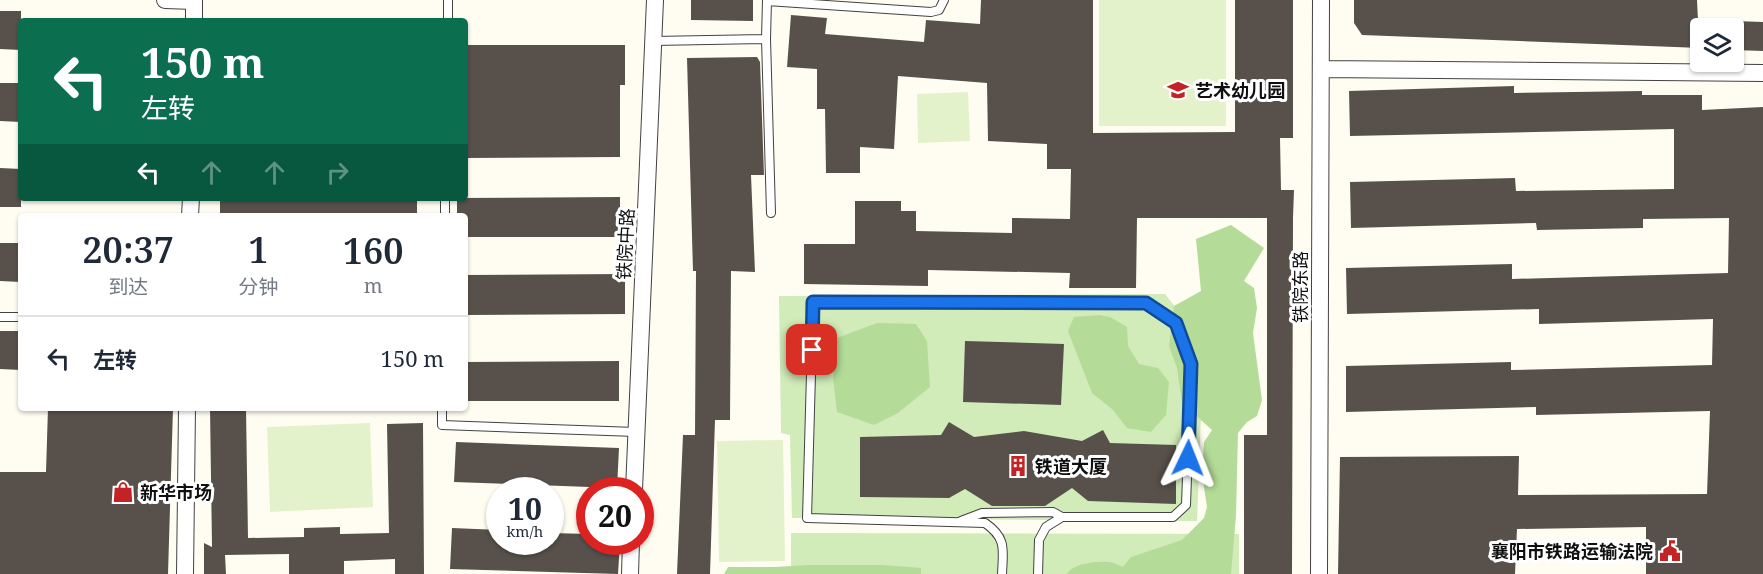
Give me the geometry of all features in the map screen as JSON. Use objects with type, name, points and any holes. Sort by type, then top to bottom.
[{"type":"street","points":[[165,0],[194,0],[194,18]]},
{"type":"street","name":"铁院中路","points":[[634,477],[655,0]]},
{"type":"street","name":"铁院东路","points":[[1318,574],[1321,0]]},
{"type":"street","points":[[1321,69],[1763,73]]},
{"type":"street","points":[[184,574],[187,411]]},
{"type":"street","points":[[630,574],[631,555]]},
{"type":"lane","points":[[448,0],[448,18]]},
{"type":"lane","points":[[771,213],[767,1],[931,12],[939,10],[944,0]]},
{"type":"lane","points":[[653,41],[766,39]]},
{"type":"lane","points":[[957,522],[982,513],[1053,512],[1062,517],[1173,517],[1186,506],[1191,364],[1176,323],[1146,303],[813,302],[807,518],[985,523],[996,530],[1003,545],[1002,574]]},
{"type":"lane","points":[[0,317],[18,317]]},
{"type":"lane","points":[[442,411],[442,425],[636,432]]},
{"type":"lane","points":[[1038,574],[1039,540],[1046,527],[1062,517]]},
{"type":"green space","points":[[1099,0],[1226,0],[1226,126],[1099,126]]},
{"type":"green space","points":[[968,92],[970,141],[918,143],[917,94]]},
{"type":"green space","points":[[1231,225],[1264,248],[1244,281],[1254,288],[1257,308],[1253,333],[1262,400],[1257,416],[1247,422],[1238,433],[1236,516],[1231,574],[1067,574],[1075,567],[1092,562],[1111,562],[1123,567],[1131,557],[1182,540],[1204,518],[1207,507],[1202,474],[1204,442],[1212,430],[1182,403],[1177,368],[1169,346],[1174,306],[1201,291],[1196,239]]},
{"type":"green space","points":[[1165,294],[1187,322],[1203,364],[1197,521],[792,518],[790,435],[781,433],[779,296]]},
{"type":"green space","points":[[1099,315],[1110,317],[1127,327],[1128,346],[1139,364],[1158,368],[1169,382],[1166,415],[1151,432],[1127,428],[1112,409],[1092,393],[1068,331],[1074,317]]},
{"type":"green space","points":[[877,323],[916,324],[927,341],[930,387],[898,413],[874,425],[837,412],[833,379],[837,338]]},
{"type":"green space","points":[[370,423],[373,507],[270,512],[267,427]]},
{"type":"green space","points":[[783,440],[785,561],[719,562],[717,441]]},
{"type":"green space","points":[[791,533],[1239,534],[1239,574],[791,574]]},
{"type":"green space","points":[[883,565],[921,568],[921,574],[724,574],[728,567]]},
{"type":"building","points":[[691,0],[753,0],[753,21],[691,20]]},
{"type":"building","points":[[981,0],[1093,0],[1093,133],[1235,132],[1235,0],[1293,0],[1293,138],[1280,138],[1281,190],[1294,190],[1292,574],[1244,574],[1244,435],[1267,435],[1267,218],[1137,218],[1136,288],[1069,288],[1070,273],[928,270],[928,286],[804,284],[804,244],[855,244],[855,201],[901,201],[901,211],[916,211],[916,231],[1012,233],[1012,218],[1070,219],[1071,169],[1047,169],[1047,144],[988,141],[987,83],[898,76],[894,149],[860,147],[860,173],[826,173],[825,109],[817,109],[817,69],[787,67],[791,15],[827,18],[825,34],[924,42],[926,20],[980,24]]},
{"type":"building","points":[[1354,0],[1697,0],[1698,18],[1690,18],[1690,48],[1362,35],[1354,23]]},
{"type":"building","points":[[0,11],[21,11],[21,18],[18,18],[18,50],[0,49]]},
{"type":"building","points":[[1744,21],[1763,22],[1763,51],[1744,50]]},
{"type":"building","points":[[468,45],[625,45],[625,85],[620,85],[620,157],[468,158]]},
{"type":"building","points":[[757,57],[760,62],[764,175],[751,175],[755,272],[731,271],[730,420],[715,420],[710,574],[677,574],[683,435],[695,435],[696,271],[693,271],[687,58]]},
{"type":"building","points":[[0,83],[18,83],[18,122],[0,121]]},
{"type":"building","points":[[1514,86],[1514,93],[1642,91],[1642,95],[1702,95],[1702,110],[1763,107],[1763,574],[1646,574],[1646,527],[1517,529],[1515,574],[1338,574],[1340,457],[1519,456],[1518,495],[1707,494],[1710,411],[1536,415],[1536,407],[1346,412],[1346,366],[1511,362],[1511,370],[1712,365],[1713,319],[1539,324],[1539,309],[1347,314],[1346,268],[1512,264],[1512,279],[1728,273],[1729,218],[1643,219],[1643,228],[1537,230],[1536,223],[1351,228],[1350,182],[1515,178],[1516,191],[1674,189],[1674,129],[1350,136],[1349,91]]},
{"type":"building","points":[[0,168],[18,169],[18,201],[21,201],[21,207],[0,207]]},
{"type":"building","points":[[620,197],[620,237],[468,237],[468,213],[457,213],[457,201],[468,201],[468,198]]},
{"type":"building","points":[[220,201],[417,201],[417,213],[220,213]]},
{"type":"building","points":[[0,243],[18,243],[18,282],[0,281]]},
{"type":"building","points":[[625,274],[625,314],[468,315],[468,275]]},
{"type":"building","points":[[0,331],[18,331],[18,370],[0,369]]},
{"type":"building","points":[[965,341],[1064,344],[1061,405],[963,402]]},
{"type":"building","points":[[619,361],[619,401],[468,401],[468,362]]},
{"type":"building","name":"新华市场","points":[[48,411],[173,411],[168,574],[0,574],[0,472],[46,472]]},
{"type":"building","points":[[210,411],[246,411],[248,538],[304,537],[304,528],[340,527],[340,534],[389,533],[387,424],[423,423],[424,574],[395,574],[395,559],[344,561],[344,574],[289,574],[289,554],[225,555],[226,574],[204,574],[204,543],[212,547]]},
{"type":"building","name":"铁道大厦","points":[[949,422],[974,437],[1024,431],[1082,441],[1103,430],[1110,443],[1176,445],[1176,504],[1088,501],[1072,488],[1045,506],[992,506],[965,489],[949,498],[860,497],[860,437],[941,435]]},
{"type":"building","points":[[456,442],[619,448],[618,477],[576,477],[576,486],[564,486],[564,477],[486,477],[486,483],[454,482]]},
{"type":"building","points":[[452,528],[486,529],[486,555],[564,555],[564,533],[576,534],[576,555],[619,555],[618,574],[450,569]]},
{"type":"place","name":"艺术幼儿园","points":[[1178,90]]},
{"type":"place","name":"铁道大厦","points":[[1018,466]]},
{"type":"place","name":"新华市场","points":[[123,492]]},
{"type":"place","name":"襄阳市铁路运输法院","points":[[1670,551]]},
{"type":"route","points":[[812,350],[813,302],[1146,303],[1176,323],[1191,364],[1188,458]]}]
